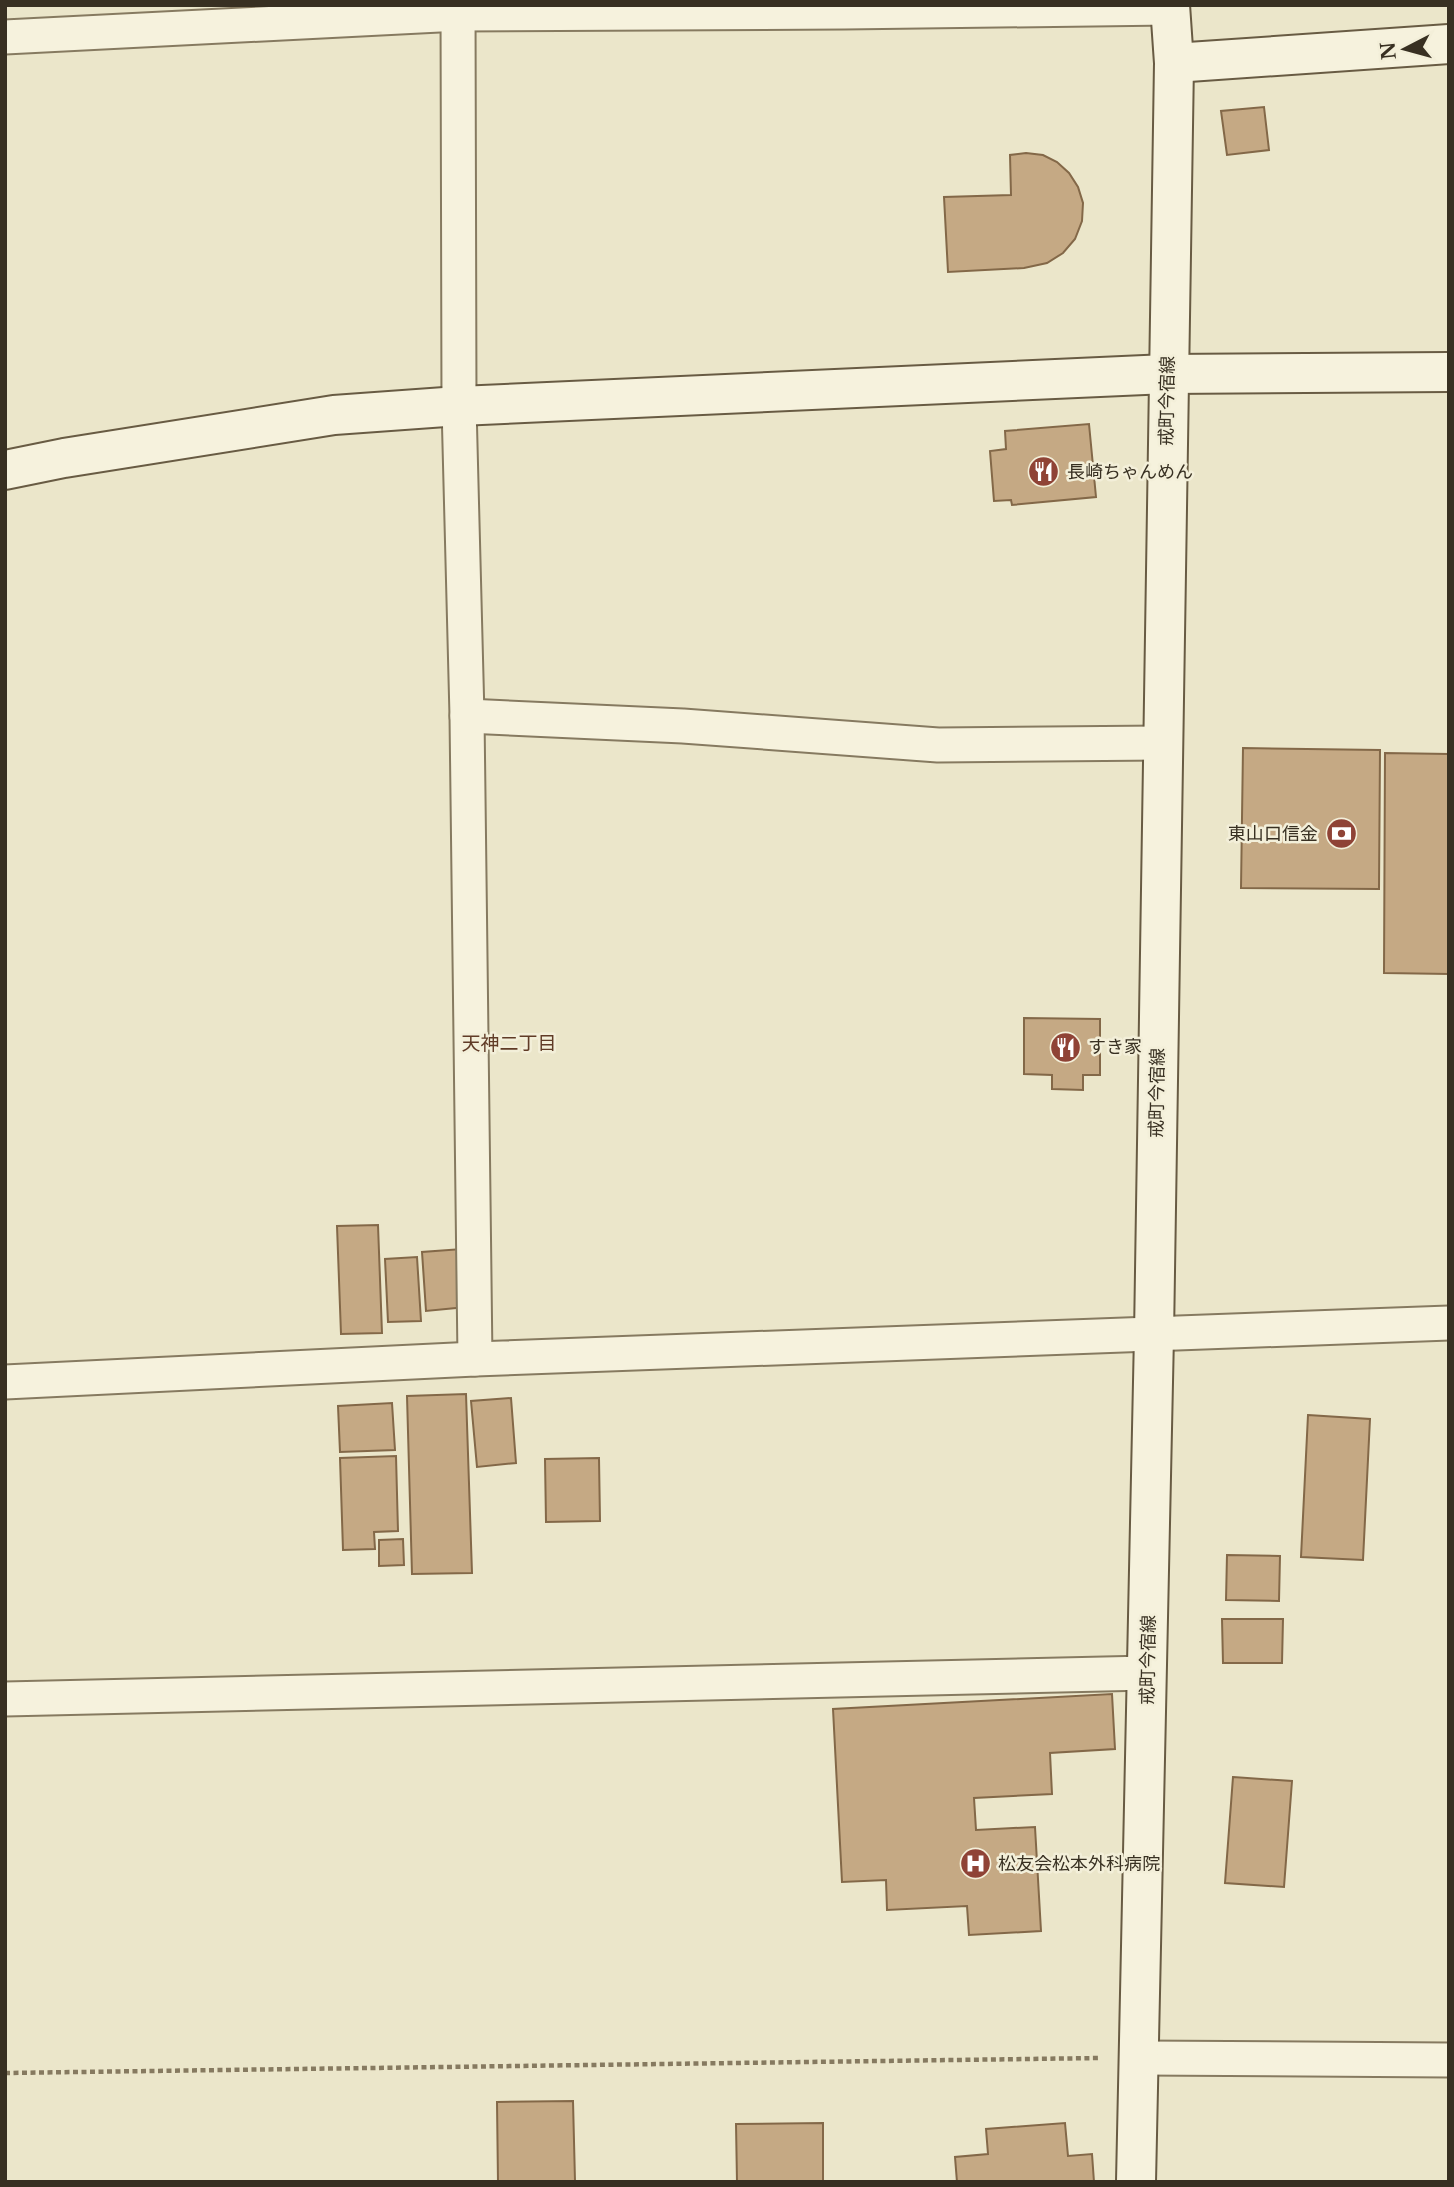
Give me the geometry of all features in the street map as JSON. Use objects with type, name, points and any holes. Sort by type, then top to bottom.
[{"type":"street","points":[[5,37],[459,9],[1170,6]]},
{"type":"street","name":"戒町今宿線","points":[[1136,2182],[1154,1335],[1174,62],[1170,6]]},
{"type":"street","points":[[459,9],[459,406],[467,716],[475,1359]]},
{"type":"street","points":[[1174,62],[1449,44]]},
{"type":"street","points":[[5,470],[64,458],[334,415],[459,406],[1167,374],[1449,372]]},
{"type":"street","points":[[467,716],[684,726],[939,745],[1162,743]]},
{"type":"street","points":[[5,1382],[475,1359],[1449,1323]]},
{"type":"street","points":[[5,1699],[1147,1673]]},
{"type":"street","points":[[1140,2058],[1449,2060]]},
{"type":"path","points":[[5,2073],[1140,2058]]},
{"type":"building","points":[[1264,107],[1269,150],[1227,155],[1221,111]]},
{"type":"building","points":[[1010,155],[1043,155],[1057,162],[1069,173],[1078,187],[1083,203],[1082,221],[1075,239],[1063,253],[1047,263],[1024,268],[948,272],[944,197],[1011,195]]},
{"type":"building","points":[[1089,424],[1096,497],[1012,505],[1011,500],[994,501],[990,451],[1006,449],[1005,431]]},
{"type":"building","points":[[1243,748],[1380,750],[1379,889],[1241,888]]},
{"type":"building","points":[[1385,753],[1449,754],[1449,974],[1384,973]]},
{"type":"building","points":[[1024,1018],[1100,1019],[1100,1075],[1083,1075],[1083,1090],[1052,1089],[1052,1075],[1024,1074]]},
{"type":"building","points":[[378,1225],[382,1333],[341,1334],[337,1226]]},
{"type":"building","points":[[462,1249],[466,1307],[426,1311],[422,1252]]},
{"type":"building","points":[[417,1257],[421,1321],[388,1322],[385,1259]]},
{"type":"building","points":[[466,1394],[472,1573],[412,1574],[407,1396]]},
{"type":"building","points":[[511,1398],[516,1463],[477,1467],[471,1401]]},
{"type":"building","points":[[392,1403],[395,1450],[340,1452],[338,1406]]},
{"type":"building","points":[[1308,1415],[1370,1419],[1363,1560],[1301,1557]]},
{"type":"building","points":[[396,1456],[398,1531],[374,1532],[375,1549],[343,1550],[340,1458]]},
{"type":"building","points":[[599,1458],[600,1521],[546,1522],[545,1459]]},
{"type":"building","points":[[403,1539],[404,1565],[379,1566],[379,1540]]},
{"type":"building","points":[[1227,1555],[1280,1556],[1279,1601],[1226,1600]]},
{"type":"building","points":[[1222,1619],[1283,1619],[1282,1663],[1223,1663]]},
{"type":"building","points":[[1112,1694],[1115,1749],[1050,1753],[1052,1794],[974,1798],[976,1830],[1035,1827],[1041,1931],[969,1935],[967,1906],[887,1910],[886,1880],[842,1882],[833,1709]]},
{"type":"building","points":[[1233,1777],[1292,1781],[1284,1887],[1225,1883]]},
{"type":"building","points":[[573,2101],[575,2181],[498,2182],[497,2102]]},
{"type":"building","points":[[823,2123],[823,2182],[737,2182],[736,2124]]},
{"type":"building","points":[[1065,2123],[1068,2156],[1092,2154],[1094,2182],[957,2182],[955,2157],[988,2154],[986,2129]]},
{"type":"place","name":"長崎ちゃんめん","points":[[1044,472]]},
{"type":"place","name":"東山口信金","points":[[1341,834]]},
{"type":"place","name":"すき家","points":[[1065,1047]]},
{"type":"place","name":"松友会松本外科病院","points":[[975,1864]]},
{"type":"district","name":"天神二丁目","points":[[509,1043]]}]
